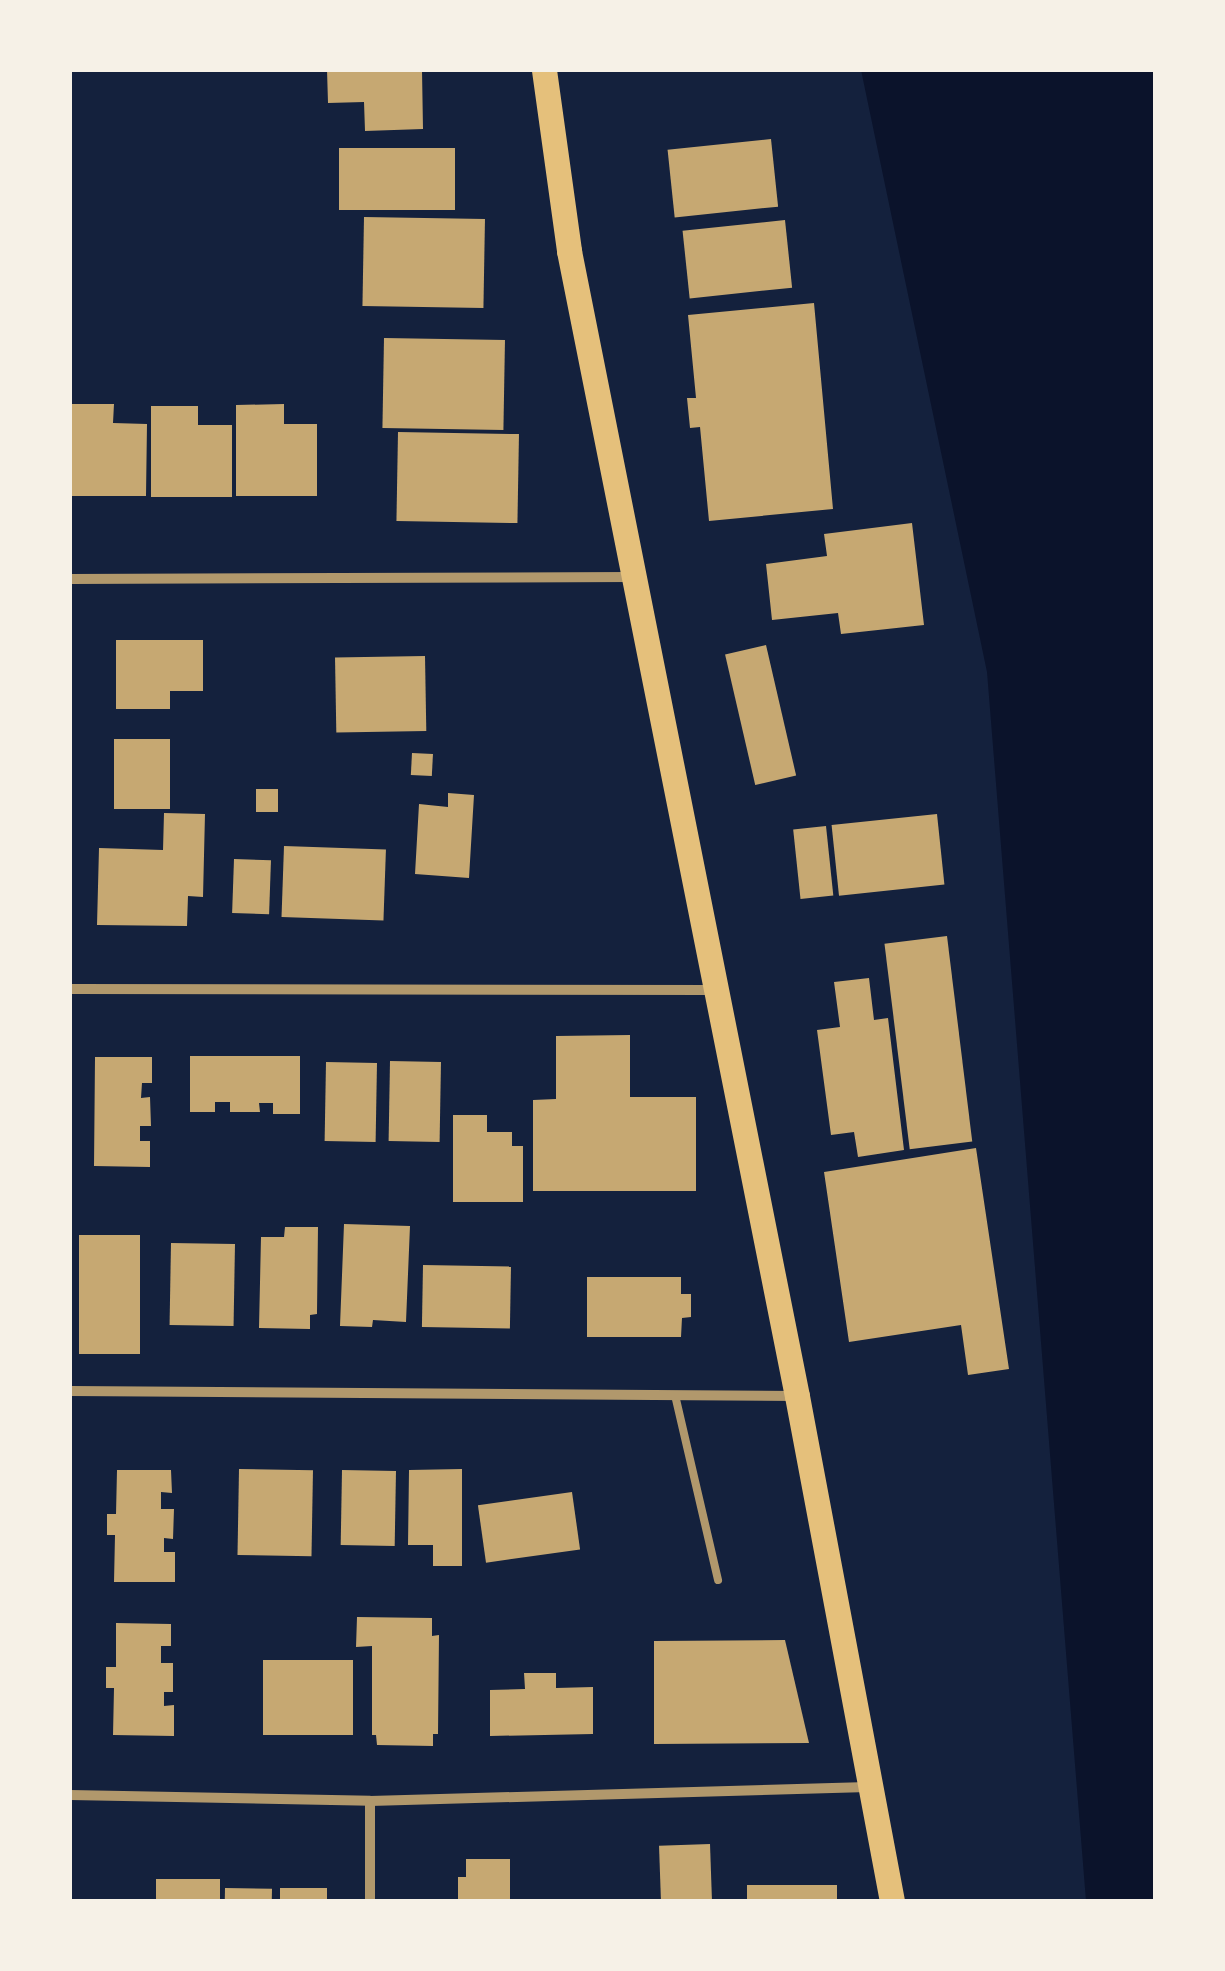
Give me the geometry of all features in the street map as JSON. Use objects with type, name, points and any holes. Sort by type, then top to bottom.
[{"type":"main road","points":[[544,70],[569,251],[797,1396],[892,1901]]},
{"type":"street","points":[[70,579],[631,577]]},
{"type":"street","points":[[70,989],[714,990]]},
{"type":"street","points":[[70,1390],[797,1396]]},
{"type":"street","points":[[70,1795],[370,1801],[868,1787]]},
{"type":"street","points":[[370,1801],[370,1901]]},
{"type":"lane","points":[[675,1395],[718,1580]]},
{"type":"water","points":[[861,70],[1155,70],[1155,1901],[1086,1901],[987,672]]},
{"type":"building","points":[[327,70],[422,70],[423,129],[365,131],[364,102],[328,103]]},
{"type":"building","points":[[771,139],[778,207],[675,217],[668,150]]},
{"type":"building","points":[[339,148],[455,148],[455,210],[339,210]]},
{"type":"building","points":[[364,217],[485,219],[483,308],[362,306]]},
{"type":"building","points":[[785,220],[792,288],[690,298],[683,231]]},
{"type":"building","points":[[814,303],[833,509],[709,521],[700,427],[690,428],[687,398],[696,398],[688,315]]},
{"type":"building","points":[[384,338],[505,340],[503,430],[382,428]]},
{"type":"building","points":[[70,404],[114,404],[113,423],[147,424],[146,496],[70,496]]},
{"type":"building","points":[[284,404],[284,424],[317,424],[317,496],[236,496],[236,405]]},
{"type":"building","points":[[151,406],[198,406],[198,425],[232,425],[232,497],[151,497]]},
{"type":"building","points":[[398,432],[519,434],[517,523],[396,521]]},
{"type":"building","points":[[912,523],[924,625],[841,634],[838,613],[772,620],[766,564],[827,556],[824,534]]},
{"type":"building","points":[[116,640],[203,640],[203,691],[170,691],[170,709],[116,709]]},
{"type":"building","points":[[766,645],[796,776],[755,785],[725,654]]},
{"type":"building","points":[[425,656],[426,731],[336,733],[335,658]]},
{"type":"building","points":[[114,739],[170,739],[170,809],[114,809]]},
{"type":"building","points":[[412,753],[433,754],[432,776],[411,775]]},
{"type":"building","points":[[256,789],[278,789],[278,812],[256,812]]},
{"type":"building","points":[[448,793],[474,795],[469,878],[415,874],[419,804],[448,807]]},
{"type":"building","points":[[164,813],[205,814],[203,897],[188,896],[187,926],[97,925],[99,848],[163,850]]},
{"type":"building","points":[[937,814],[944,885],[839,896],[832,825]]},
{"type":"building","points":[[826,826],[833,896],[800,899],[793,829]]},
{"type":"building","points":[[284,846],[386,850],[383,921],[282,917]]},
{"type":"building","points":[[234,859],[271,860],[269,914],[232,913]]},
{"type":"building","points":[[947,936],[972,1141],[910,1149],[884,944]]},
{"type":"building","points":[[869,978],[874,1020],[888,1018],[904,1150],[858,1157],[854,1132],[831,1135],[817,1030],[840,1027],[834,982]]},
{"type":"building","points":[[630,1035],[630,1097],[696,1097],[696,1191],[533,1191],[533,1100],[556,1099],[556,1036]]},
{"type":"building","points":[[190,1056],[300,1056],[300,1114],[273,1114],[273,1103],[259,1103],[260,1112],[230,1112],[230,1102],[215,1102],[215,1112],[190,1112]]},
{"type":"building","points":[[95,1057],[152,1057],[152,1083],[142,1083],[141,1098],[150,1097],[151,1126],[140,1126],[140,1141],[150,1141],[150,1167],[94,1166]]},
{"type":"building","points":[[390,1061],[441,1062],[440,1142],[389,1141]]},
{"type":"building","points":[[326,1062],[377,1063],[376,1142],[325,1141]]},
{"type":"building","points":[[453,1115],[487,1115],[487,1132],[512,1132],[512,1146],[523,1146],[523,1202],[453,1202]]},
{"type":"building","points":[[976,1148],[1009,1369],[968,1375],[961,1325],[849,1342],[824,1172]]},
{"type":"building","points":[[344,1224],[410,1226],[406,1322],[373,1320],[372,1327],[340,1326]]},
{"type":"building","points":[[285,1227],[318,1227],[317,1314],[310,1315],[310,1329],[259,1328],[261,1237],[284,1237]]},
{"type":"building","points":[[79,1235],[140,1235],[140,1354],[79,1354]]},
{"type":"building","points":[[171,1243],[235,1244],[234,1326],[170,1325]]},
{"type":"building","points":[[423,1265],[511,1267],[510,1329],[422,1327]]},
{"type":"building","points":[[587,1277],[681,1277],[681,1294],[691,1294],[691,1317],[682,1318],[681,1337],[587,1337]]},
{"type":"building","points":[[239,1469],[313,1470],[311,1556],[237,1555]]},
{"type":"building","points":[[462,1469],[462,1566],[433,1566],[433,1545],[408,1545],[409,1470]]},
{"type":"building","points":[[117,1470],[171,1470],[172,1493],[161,1492],[161,1509],[174,1509],[173,1539],[164,1538],[164,1552],[175,1552],[175,1582],[114,1582],[115,1535],[107,1535],[107,1514],[116,1514]]},
{"type":"building","points":[[342,1470],[396,1471],[395,1546],[341,1545]]},
{"type":"building","points":[[572,1492],[580,1549],[486,1563],[478,1505]]},
{"type":"building","points":[[357,1617],[432,1618],[432,1636],[439,1635],[438,1734],[433,1734],[433,1746],[377,1745],[376,1735],[372,1735],[372,1646],[356,1647]]},
{"type":"building","points":[[116,1623],[171,1624],[171,1646],[161,1646],[161,1663],[173,1663],[173,1692],[164,1692],[164,1706],[174,1705],[174,1736],[113,1735],[114,1688],[106,1688],[106,1667],[116,1667]]},
{"type":"building","points":[[785,1640],[809,1743],[654,1744],[654,1641]]},
{"type":"building","points":[[263,1660],[353,1660],[353,1735],[263,1735]]},
{"type":"building","points":[[524,1673],[556,1673],[556,1688],[593,1687],[593,1734],[490,1736],[490,1690],[525,1689]]},
{"type":"building","points":[[710,1844],[712,1901],[661,1901],[659,1846]]},
{"type":"building","points":[[466,1859],[510,1859],[510,1901],[458,1901],[458,1877],[466,1877]]},
{"type":"building","points":[[156,1879],[220,1879],[220,1901],[156,1901]]},
{"type":"building","points":[[747,1885],[837,1885],[837,1901],[747,1901]]},
{"type":"building","points":[[225,1888],[272,1889],[272,1901],[225,1901]]},
{"type":"building","points":[[280,1888],[327,1888],[327,1901],[280,1901]]}]
